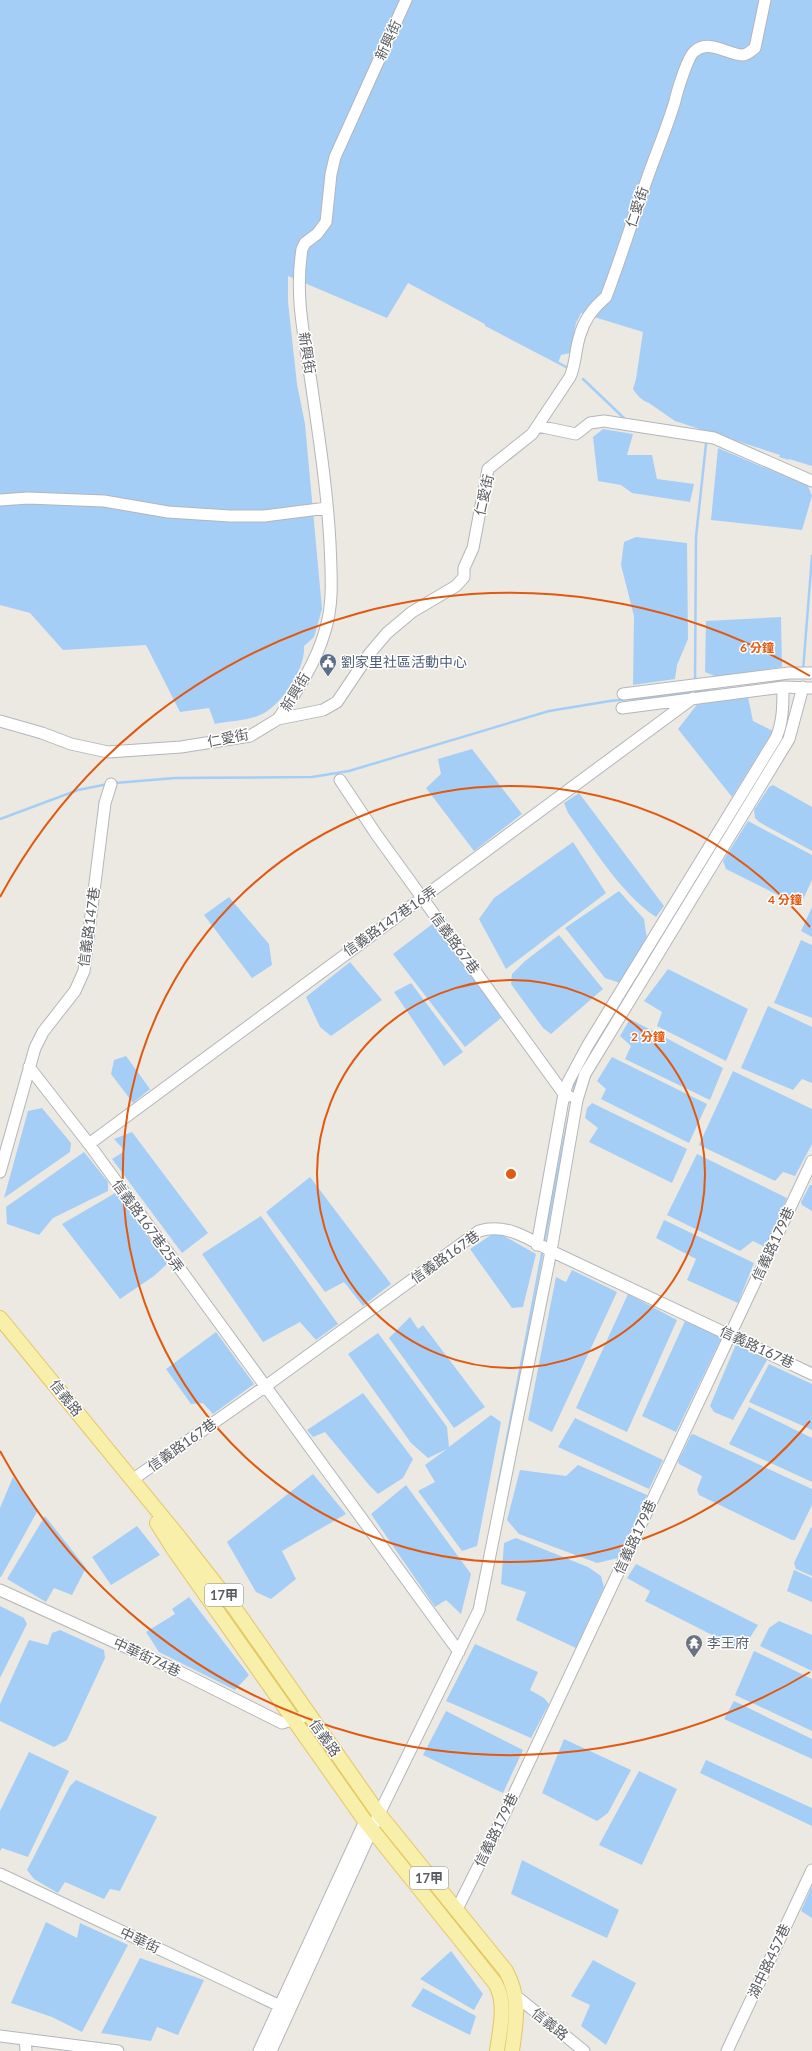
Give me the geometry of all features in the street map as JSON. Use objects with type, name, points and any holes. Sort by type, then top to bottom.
[{"type":"main road","name":"信義路","points":[[0,1318],[236,1610],[379,1814],[506,1971],[515,1989],[517,2009],[512,2051]]},
{"type":"main road","name":"信義路","points":[[132,1480],[174,1550],[369,1826],[496,1982],[501,1993],[502,2004],[497,2051]]},
{"type":"street","name":"新興街","points":[[278,719],[300,687],[326,630],[332,576],[321,446],[298,300],[302,248],[326,222],[331,174],[335,157],[406,0]]},
{"type":"street","name":"仁愛街","points":[[0,721],[42,733],[71,744],[108,752],[181,747],[250,736],[278,719],[323,710],[337,702],[370,653],[387,634],[412,612],[456,586],[464,577],[464,568],[473,548],[488,470],[532,434],[570,377],[573,370],[580,335],[595,306],[606,297],[650,170],[667,129],[680,85],[693,51],[701,47],[709,47],[722,48],[742,55],[749,53],[755,48],[765,0]]},
{"type":"street","points":[[538,426],[576,434],[590,423],[604,421],[714,438],[812,481]]},
{"type":"street","points":[[0,500],[28,498],[104,502],[168,512],[230,516],[264,516],[327,508]]},
{"type":"street","points":[[623,694],[788,673],[812,673]]},
{"type":"street","points":[[622,708],[693,698],[797,687]]},
{"type":"street","points":[[538,1245],[564,1094],[568,1082],[588,1045],[776,738],[780,729],[782,716],[797,687]]},
{"type":"street","points":[[259,2051],[369,1826],[379,1814],[479,1610],[550,1251],[577,1100],[585,1074],[788,739],[797,687]]},
{"type":"street","name":"信義路147巷16弄","points":[[89,1144],[357,944],[423,899],[693,698]]},
{"type":"street","name":"信義路67巷","points":[[340,780],[376,834],[564,1094],[577,1100]]},
{"type":"street","name":"信義路147巷","points":[[0,1172],[34,1048],[43,1032],[75,991],[84,971],[105,803],[111,784]]},
{"type":"street","name":"信義路167巷25弄","points":[[29,1067],[89,1144],[459,1652]]},
{"type":"street","name":"信義路179巷","points":[[456,1911],[505,1813],[812,1161]]},
{"type":"street","name":"信義路167巷","points":[[132,1480],[266,1386],[479,1231],[496,1227],[508,1230],[812,1374]]},
{"type":"street","name":"中華街74巷","points":[[0,1590],[172,1668],[282,1723],[309,1715]]},
{"type":"street","points":[[271,2051],[369,1826]]},
{"type":"street","name":"湖中路457巷","points":[[727,2051],[812,1870]]},
{"type":"street","name":"中華街","points":[[0,1874],[280,2006]]},
{"type":"street","name":"信義路","points":[[516,1996],[584,2051]]},
{"type":"street","points":[[0,2036],[118,2051]]},
{"type":"street","points":[[25,2039],[26,2051]]},
{"type":"water","points":[[0,0],[812,0],[812,466],[779,457],[780,455],[675,421],[642,399],[633,389],[636,379],[643,332],[581,313],[576,323],[570,353],[561,355],[558,363],[408,283],[387,318],[288,276],[288,302],[297,384],[305,424],[322,609],[314,637],[304,646],[304,655],[301,665],[291,686],[276,704],[268,711],[260,715],[243,720],[215,724],[209,708],[180,712],[146,645],[63,650],[30,613],[0,605]]},
{"type":"water","points":[[603,429],[633,434],[627,455],[652,455],[657,479],[694,484],[690,502],[632,493],[621,485],[598,481],[593,437]]},
{"type":"water","points":[[718,448],[808,486],[812,496],[802,530],[711,520]]},
{"type":"water","points":[[636,537],[687,543],[688,639],[677,665],[675,679],[633,685],[634,616],[621,565],[624,542]]},
{"type":"water","points":[[781,617],[782,667],[717,677],[705,672],[706,621]]},
{"type":"water","points":[[748,697],[753,721],[773,731],[732,797],[678,729],[699,702]]},
{"type":"water","points":[[472,749],[522,814],[474,851],[426,788],[441,774],[438,759]]},
{"type":"water","points":[[773,785],[812,807],[812,851],[759,822],[755,818],[754,810],[769,787]]},
{"type":"water","points":[[579,793],[664,906],[656,917],[643,907],[619,883],[597,855],[568,813],[564,803]]},
{"type":"water","points":[[748,821],[812,855],[812,880],[800,906],[726,869],[723,861]]},
{"type":"water","points":[[573,842],[606,893],[506,969],[479,919],[494,898]]},
{"type":"water","points":[[619,891],[644,919],[647,939],[620,983],[605,978],[565,928]]},
{"type":"water","points":[[229,897],[269,944],[272,965],[252,978],[204,915]]},
{"type":"water","points":[[812,907],[812,937],[801,931]]},
{"type":"water","points":[[435,922],[501,1018],[465,1047],[393,954]]},
{"type":"water","points":[[559,935],[603,989],[551,1034],[543,1028],[511,984],[512,974],[525,961]]},
{"type":"water","points":[[801,940],[812,945],[812,1018],[774,1003]]},
{"type":"water","points":[[350,962],[382,1000],[331,1036],[320,1027],[306,997]]},
{"type":"water","points":[[668,969],[748,1009],[726,1061],[657,1026],[662,1012],[644,1001]]},
{"type":"water","points":[[411,983],[463,1052],[444,1066],[394,992]]},
{"type":"water","points":[[768,1006],[812,1027],[812,1083],[802,1079],[793,1090],[741,1068]]},
{"type":"water","points":[[630,1019],[723,1068],[710,1100],[625,1059],[631,1046],[620,1036]]},
{"type":"water","points":[[126,1056],[150,1089],[133,1103],[111,1074],[114,1060]]},
{"type":"water","points":[[612,1057],[707,1104],[689,1143],[601,1099],[606,1089],[597,1081]]},
{"type":"water","points":[[733,1071],[812,1109],[812,1144],[795,1176],[783,1172],[775,1181],[699,1145]]},
{"type":"water","points":[[592,1103],[687,1149],[672,1183],[589,1142],[598,1128],[585,1118],[587,1108]]},
{"type":"water","points":[[42,1108],[71,1143],[70,1152],[4,1198],[28,1111]]},
{"type":"water","points":[[132,1132],[208,1233],[182,1253],[112,1159],[125,1151],[114,1139]]},
{"type":"water","points":[[84,1152],[108,1182],[108,1191],[53,1218],[39,1235],[7,1224],[6,1207]]},
{"type":"water","points":[[697,1154],[787,1198],[765,1247],[753,1241],[740,1251],[667,1215]]},
{"type":"water","points":[[310,1177],[391,1284],[363,1306],[344,1282],[325,1292],[266,1212]]},
{"type":"water","points":[[810,1185],[812,1185],[812,1211],[802,1205],[801,1202]]},
{"type":"water","points":[[117,1192],[167,1264],[154,1276],[120,1299],[62,1224]]},
{"type":"water","points":[[261,1216],[338,1324],[316,1340],[300,1322],[263,1342],[202,1254]]},
{"type":"water","points":[[664,1220],[754,1263],[738,1303],[687,1280],[696,1259],[656,1238]]},
{"type":"water","points":[[491,1235],[502,1235],[536,1254],[523,1307],[512,1308],[470,1249]]},
{"type":"water","points":[[572,1270],[617,1292],[552,1432],[528,1420],[556,1277],[566,1282]]},
{"type":"water","points":[[628,1294],[677,1320],[627,1432],[576,1408]]},
{"type":"water","points":[[410,1317],[418,1329],[423,1325],[485,1407],[454,1428],[389,1338]]},
{"type":"water","points":[[685,1321],[722,1337],[676,1432],[642,1416]]},
{"type":"water","points":[[216,1332],[254,1384],[213,1414],[203,1403],[191,1404],[166,1369]]},
{"type":"water","points":[[378,1333],[447,1427],[449,1447],[491,1415],[501,1422],[477,1546],[462,1551],[418,1491],[435,1482],[425,1465],[447,1449],[428,1458],[411,1443],[348,1354]]},
{"type":"water","points":[[736,1344],[767,1360],[733,1420],[714,1412],[710,1406]]},
{"type":"water","points":[[769,1364],[812,1384],[812,1430],[749,1402]]},
{"type":"water","points":[[363,1393],[413,1459],[403,1478],[378,1494],[325,1432],[313,1437],[307,1430]]},
{"type":"water","points":[[749,1407],[812,1438],[812,1482],[729,1444]]},
{"type":"water","points":[[575,1418],[663,1460],[649,1489],[558,1447]]},
{"type":"water","points":[[693,1434],[812,1489],[812,1505],[795,1540],[792,1540],[699,1495],[697,1490],[702,1476],[679,1464],[678,1461],[691,1435]]},
{"type":"water","points":[[578,1465],[647,1495],[618,1558],[597,1563],[519,1534],[507,1520],[520,1470],[566,1476]]},
{"type":"water","points":[[313,1474],[346,1514],[282,1551],[296,1579],[271,1599],[256,1592],[227,1542]]},
{"type":"water","points":[[13,1477],[38,1510],[0,1577],[0,1508]]},
{"type":"water","points":[[406,1485],[471,1574],[461,1614],[446,1600],[435,1607],[371,1514]]},
{"type":"water","points":[[45,1516],[86,1568],[72,1595],[54,1588],[46,1602],[7,1579]]},
{"type":"water","points":[[137,1526],[160,1555],[111,1585],[92,1557]]},
{"type":"water","points":[[811,1527],[812,1576],[796,1569],[794,1563]]},
{"type":"water","points":[[516,1538],[588,1567],[601,1576],[604,1587],[576,1648],[516,1620],[526,1592],[501,1584],[504,1543]]},
{"type":"water","points":[[636,1564],[758,1625],[742,1650],[645,1601],[650,1591],[627,1578]]},
{"type":"water","points":[[794,1570],[812,1578],[812,1602],[787,1591]]},
{"type":"water","points":[[189,1597],[249,1675],[235,1690],[159,1652],[146,1632],[175,1614],[172,1609]]},
{"type":"water","points":[[0,1606],[24,1618],[27,1624],[0,1678]]},
{"type":"water","points":[[779,1621],[812,1635],[812,1671],[760,1646],[769,1628]]},
{"type":"water","points":[[60,1630],[104,1650],[105,1658],[67,1740],[54,1747],[0,1721],[0,1704],[29,1640],[48,1645],[52,1633]]},
{"type":"water","points":[[475,1644],[538,1672],[530,1690],[544,1698],[549,1704],[531,1738],[446,1701]]},
{"type":"water","points":[[754,1651],[812,1679],[812,1731],[735,1695]]},
{"type":"water","points":[[734,1701],[812,1739],[812,1759],[724,1719]]},
{"type":"water","points":[[446,1711],[523,1750],[503,1793],[423,1755]]},
{"type":"water","points":[[564,1739],[631,1770],[608,1813],[597,1821],[542,1793]]},
{"type":"water","points":[[29,1752],[69,1771],[28,1857],[2,1848],[0,1851],[0,1811]]},
{"type":"water","points":[[706,1760],[812,1808],[812,1826],[700,1773]]},
{"type":"water","points":[[639,1771],[677,1789],[642,1865],[599,1845]]},
{"type":"water","points":[[76,1780],[157,1817],[120,1891],[110,1889],[104,1899],[65,1882],[58,1893],[34,1879],[27,1870],[70,1786]]},
{"type":"water","points":[[522,1860],[619,1910],[607,1938],[511,1894]]},
{"type":"water","points":[[812,1886],[812,1918],[801,1911]]},
{"type":"water","points":[[46,1922],[77,1938],[80,1923],[128,1945],[82,2032],[52,2017],[11,2003]]},
{"type":"water","points":[[451,1951],[483,1994],[474,2010],[420,1979]]},
{"type":"water","points":[[140,1958],[204,1980],[178,2035],[157,2027],[151,2041],[101,2033]]},
{"type":"water","points":[[593,1960],[636,1983],[606,2045],[581,2026],[590,2005],[571,1996]]},
{"type":"water","points":[[423,1988],[476,2016],[470,2035],[411,2006]]},
{"type":"waterway","points":[[486,325],[570,369]]},
{"type":"waterway","points":[[583,379],[626,420]]},
{"type":"waterway","points":[[695,683],[696,537],[706,444]]},
{"type":"waterway","points":[[803,671],[812,556]]},
{"type":"waterway","points":[[115,783],[175,778],[312,777],[349,771],[549,711],[610,701],[719,690]]},
{"type":"waterway","points":[[0,819],[78,790],[108,784]]},
{"type":"waterway","points":[[573,1095],[576,1079],[581,1070]]},
{"type":"waterway","points":[[544,1242],[570,1110]]},
{"type":"waterway","points":[[497,1492],[543,1249]]},
{"type":"place","name":"劉家里社區活動中心","points":[[328,677]]},
{"type":"place","name":"李王府","points":[[694,1658]]}]
